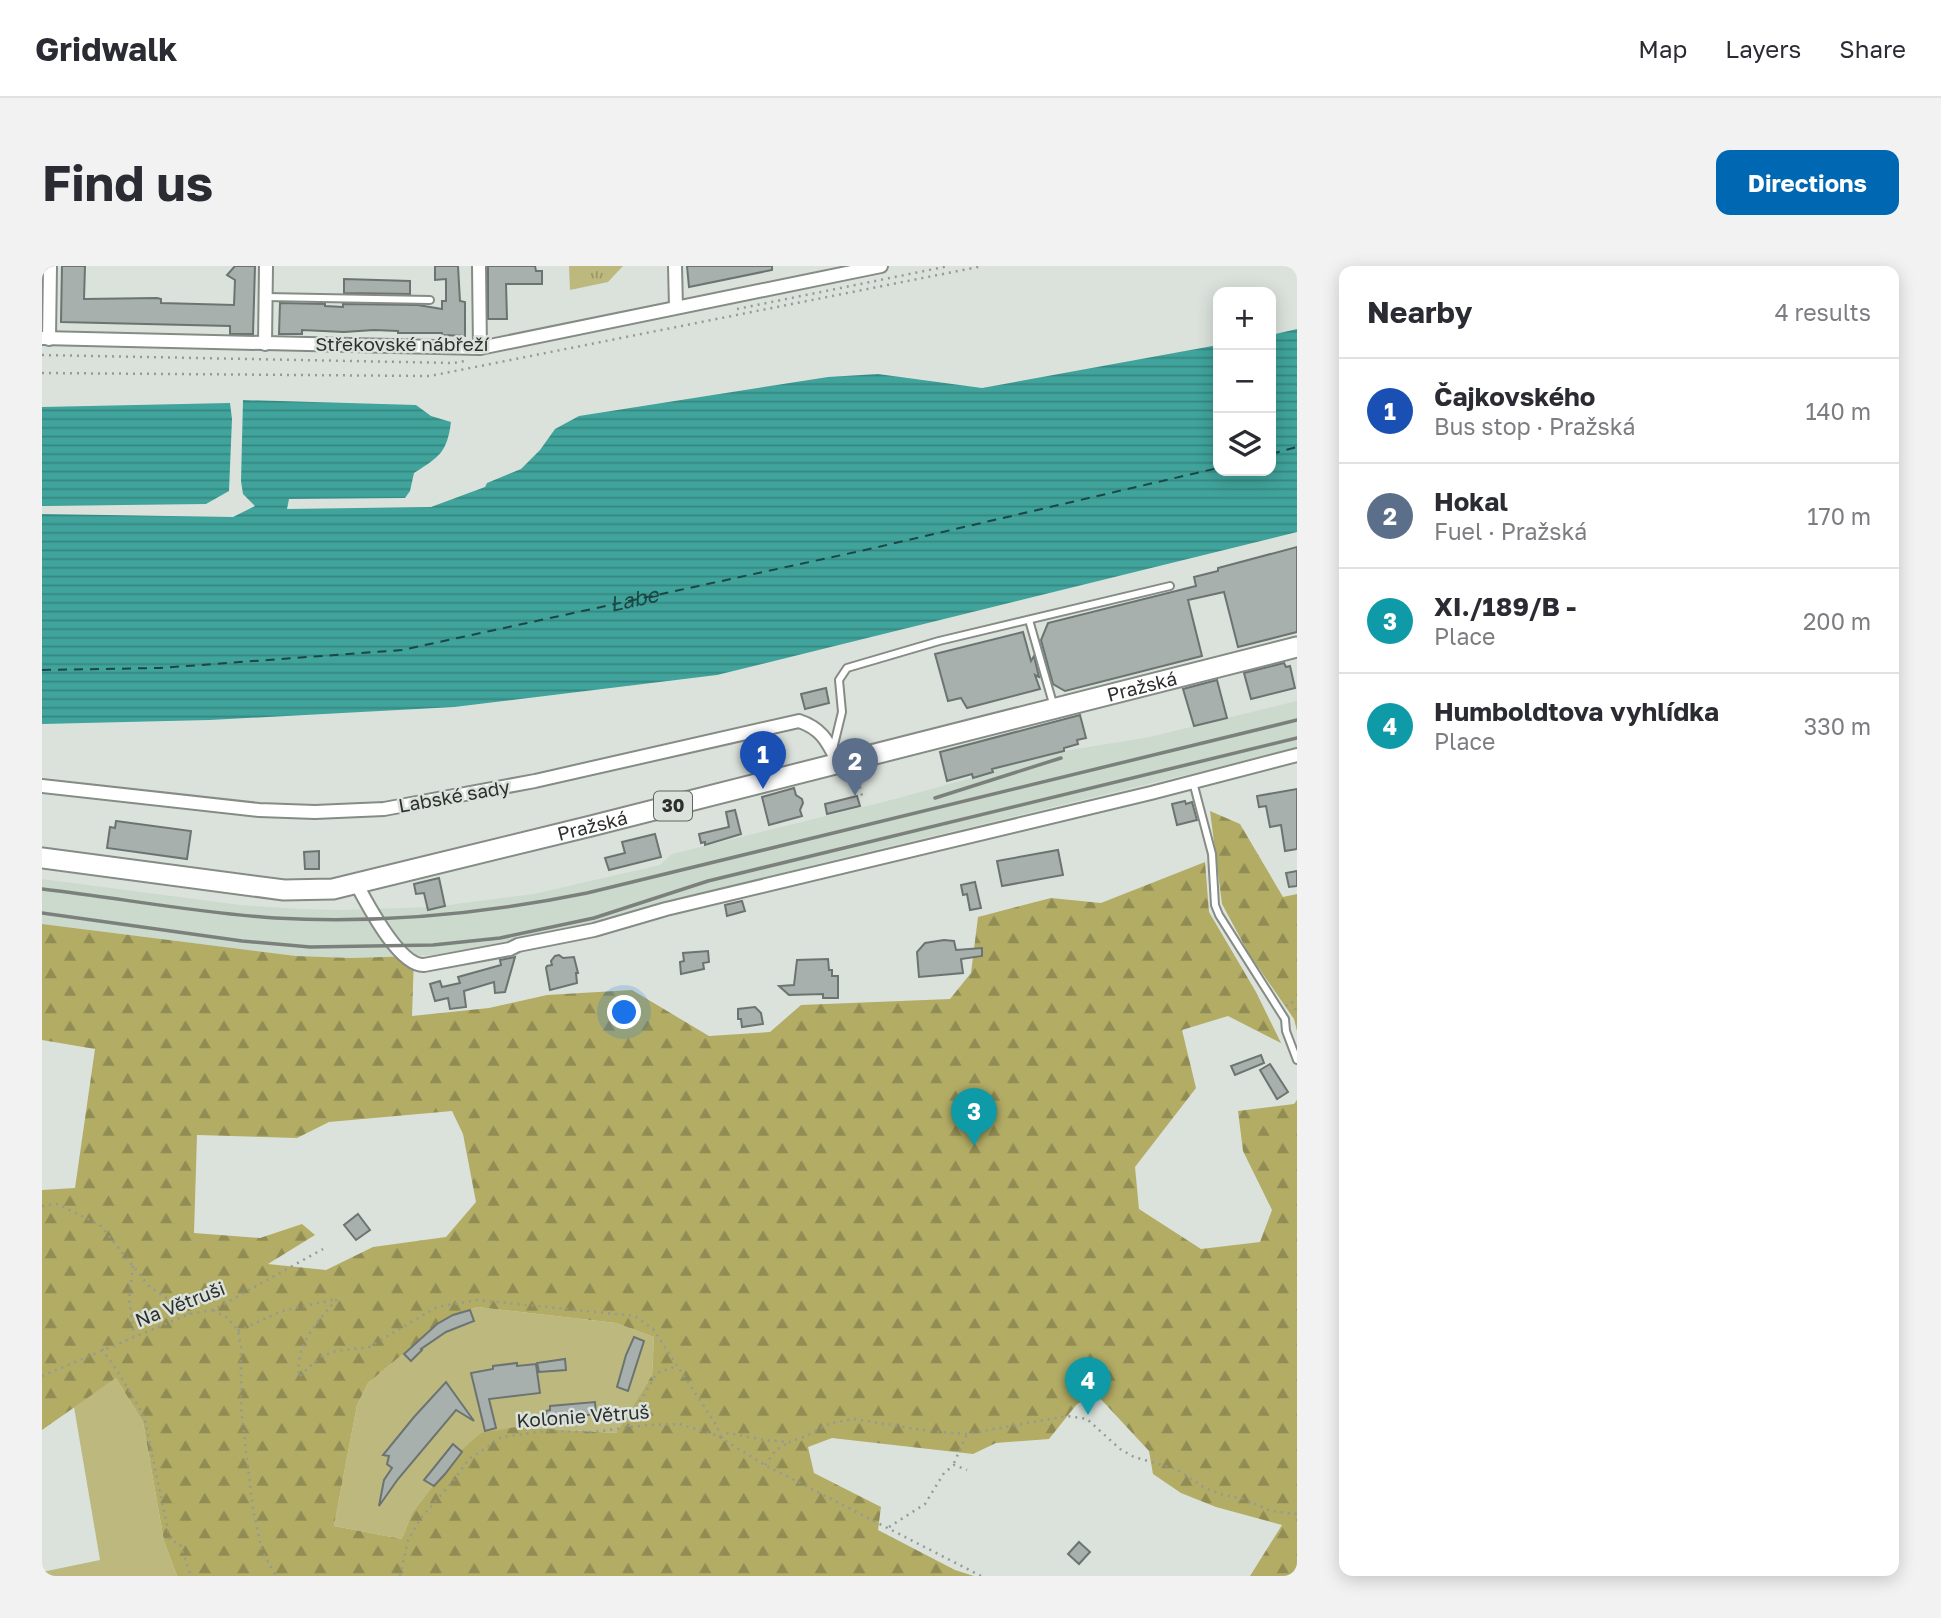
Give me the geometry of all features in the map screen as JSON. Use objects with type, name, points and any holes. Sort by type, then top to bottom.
[{"type":"main road","name":"Pražská","points":[[42,858],[284,890],[333,889],[842,758],[1054,709],[1297,647]]},
{"type":"street","points":[[46,338],[50,266]]},
{"type":"street","points":[[265,344],[266,266]]},
{"type":"street","points":[[478,266],[480,348]]},
{"type":"street","points":[[675,266],[676,307]]},
{"type":"street","name":"Střekovské nábřeží","points":[[46,338],[480,348],[880,266]]},
{"type":"street","name":"Labské sady","points":[[42,786],[260,810],[351,811],[486,791],[799,721],[814,726],[842,758]]},
{"type":"street","points":[[357,884],[372,912],[401,952],[411,962],[420,965],[594,930],[666,909],[1297,755]]},
{"type":"lane","points":[[266,297],[430,300]]},
{"type":"lane","points":[[842,758],[839,680],[848,668],[939,641],[1170,586]]},
{"type":"lane","points":[[1029,620],[1054,709]]},
{"type":"lane","points":[[1194,782],[1212,854],[1215,905],[1285,1019],[1286,1031],[1297,1060]]},
{"type":"path","points":[[842,758],[863,796]]},
{"type":"path","points":[[42,1206],[57,1204],[100,1225],[149,1286],[189,1314]]},
{"type":"path","name":"Na Větruši","points":[[42,1376],[189,1314],[213,1310],[323,1249]]},
{"type":"path","points":[[133,1266],[129,1299],[134,1336]]},
{"type":"path","points":[[238,1331],[282,1311],[337,1298],[313,1326],[303,1345],[298,1365],[299,1377],[320,1357],[337,1351],[369,1347],[438,1307],[478,1300],[635,1316],[653,1329],[717,1426],[721,1438],[830,1500],[889,1527],[981,1576]]},
{"type":"path","points":[[213,1310],[228,1318],[238,1331],[241,1348],[242,1408],[253,1508],[262,1551],[276,1576]]},
{"type":"path","points":[[102,1349],[144,1416],[170,1540],[180,1544],[191,1576]]},
{"type":"path","points":[[629,1427],[629,1420],[657,1373],[677,1366]]},
{"type":"path","points":[[765,1465],[776,1450],[789,1442],[831,1423],[854,1419],[929,1432],[967,1434],[1067,1416],[1087,1419],[1120,1449],[1134,1457],[1176,1469],[1205,1488],[1244,1499],[1271,1511],[1297,1514]]},
{"type":"path","name":"Kolonie Větruš","points":[[400,1576],[408,1540],[421,1518],[454,1480],[468,1459],[502,1437],[545,1431],[593,1432],[679,1424],[721,1438]]},
{"type":"path","points":[[721,1438],[728,1433],[789,1442]]},
{"type":"path","points":[[889,1527],[925,1503],[943,1473],[954,1465],[967,1434]]},
{"type":"path","points":[[954,1465],[967,1470]]},
{"type":"shaded area","points":[[1297,701],[1297,748],[821,863],[594,925],[493,945],[434,955],[351,958],[296,956],[42,924],[42,879],[240,905],[301,909],[433,907],[534,894],[660,865],[672,854],[895,799],[993,772],[996,768],[1064,751],[1150,737]]},
{"type":"green space","points":[[569,266],[623,266],[608,282],[570,290]]},
{"type":"green space","points":[[1210,811],[1240,824],[1283,897],[1297,894],[1297,1031],[1294,1019],[1249,954],[1222,904]]},
{"type":"green space","points":[[1205,862],[1209,912],[1256,992],[1281,1043],[1228,1016],[1182,1030],[1196,1088],[1135,1167],[1139,1209],[1201,1249],[1260,1242],[1272,1210],[1243,1151],[1238,1111],[1294,1104],[1297,1100],[1297,1576],[1250,1576],[1282,1525],[1216,1507],[1181,1493],[1153,1474],[1149,1451],[1097,1395],[1077,1404],[1049,1439],[996,1443],[973,1454],[832,1438],[808,1447],[814,1473],[881,1507],[878,1530],[955,1570],[974,1576],[177,1576],[164,1541],[143,1422],[116,1378],[42,1430],[42,1190],[75,1188],[95,1049],[42,1040],[42,924],[296,956],[414,956],[412,1016],[489,1008],[547,995],[632,990],[709,1036],[770,1032],[801,1005],[950,999],[971,973],[978,917],[1051,898],[1101,903]],"holes":[[[452,1111],[463,1134],[476,1202],[446,1237],[373,1247],[326,1270],[268,1264],[315,1235],[302,1224],[260,1238],[194,1233],[197,1135],[297,1138],[329,1122]],[[477,1307],[616,1323],[654,1337],[652,1375],[616,1433],[516,1427],[481,1433],[457,1454],[412,1513],[402,1539],[334,1526],[357,1405],[368,1383],[445,1319]]]},
{"type":"green space","points":[[477,1307],[616,1323],[654,1337],[652,1375],[616,1433],[516,1427],[457,1454],[412,1513],[402,1539],[334,1526],[357,1405],[368,1383],[445,1319]]},
{"type":"green space","points":[[116,1378],[143,1422],[164,1541],[177,1576],[42,1576],[42,1572],[100,1560],[74,1407]]},
{"type":"water","name":"Labe","points":[[1297,329],[1297,532],[717,675],[454,707],[210,720],[42,724],[42,514],[233,517],[255,506],[243,494],[241,481],[243,400],[416,405],[431,416],[451,422],[444,448],[436,458],[414,473],[410,491],[405,498],[289,499],[287,509],[431,507],[485,487],[487,483],[521,469],[540,450],[555,429],[579,416],[828,377],[878,374],[982,388],[1213,346],[1213,476],[1276,476],[1276,334]]},
{"type":"water","points":[[230,403],[232,419],[229,491],[206,504],[42,506],[42,407]]},
{"type":"building","points":[[62,266],[85,266],[84,299],[157,298],[161,299],[161,303],[234,305],[235,280],[227,275],[235,266],[255,266],[253,334],[230,334],[230,326],[61,322]]},
{"type":"building","points":[[435,266],[458,266],[460,301],[465,302],[465,336],[374,330],[302,330],[302,334],[279,334],[280,303],[343,307],[343,304],[418,305],[442,309],[442,301],[446,301],[446,279],[435,280]]},
{"type":"building","points":[[488,266],[535,266],[536,271],[542,271],[542,284],[506,284],[507,319],[488,319]]},
{"type":"building","points":[[687,266],[772,266],[772,270],[689,287]]},
{"type":"building","points":[[344,279],[410,281],[410,294],[344,293]]},
{"type":"building","points":[[1297,547],[1297,632],[1238,647],[1224,592],[1188,600],[1202,656],[1065,691],[1053,684],[1041,640],[1048,623],[1196,586],[1194,577]]},
{"type":"building","points":[[1023,632],[1031,661],[1034,656],[1039,677],[1035,675],[1040,689],[967,708],[961,698],[948,701],[935,654]]},
{"type":"building","points":[[1284,663],[1286,667],[1290,666],[1295,688],[1251,699],[1244,673]]},
{"type":"building","points":[[1217,680],[1227,718],[1194,726],[1183,689]]},
{"type":"building","points":[[826,688],[829,703],[805,709],[801,694]]},
{"type":"building","points":[[1080,715],[1086,738],[1077,740],[1078,744],[1064,748],[1064,751],[992,769],[993,772],[973,778],[972,774],[947,781],[940,752]]},
{"type":"building","points":[[794,788],[796,795],[802,799],[802,816],[769,825],[762,797]]},
{"type":"building","points":[[1297,789],[1297,849],[1285,851],[1281,825],[1270,827],[1266,806],[1259,807],[1257,796]]},
{"type":"building","points":[[857,796],[860,806],[827,814],[825,804]]},
{"type":"building","points":[[1185,801],[1186,804],[1192,802],[1197,820],[1177,825],[1172,804]]},
{"type":"building","points":[[735,810],[741,834],[705,845],[705,842],[701,843],[699,834],[729,827],[726,812]]},
{"type":"building","points":[[116,821],[191,831],[187,859],[107,848],[110,827],[115,828]]},
{"type":"building","points":[[655,834],[661,857],[609,870],[605,858],[625,853],[622,842]]},
{"type":"building","points":[[1058,850],[1063,875],[1002,886],[997,861]]},
{"type":"building","points":[[319,851],[319,869],[305,869],[304,852]]},
{"type":"building","points":[[1297,871],[1297,886],[1289,887],[1286,873]]},
{"type":"building","points":[[439,878],[445,906],[428,910],[424,893],[416,894],[414,884]]},
{"type":"building","points":[[975,882],[981,908],[970,910],[967,894],[963,895],[961,885]]},
{"type":"building","points":[[742,901],[745,911],[727,916],[725,905]]},
{"type":"building","points":[[954,941],[956,950],[982,948],[982,956],[961,959],[963,973],[919,977],[917,952],[925,943]]},
{"type":"building","points":[[708,951],[709,962],[703,963],[704,969],[681,974],[680,962],[684,961],[683,953]]},
{"type":"building","points":[[555,956],[563,958],[574,957],[578,973],[577,983],[550,990],[546,968],[552,965],[551,961]]},
{"type":"building","points":[[515,957],[505,992],[495,993],[494,982],[464,991],[466,1007],[450,1009],[448,998],[435,1001],[430,984],[440,981],[442,987],[460,983],[458,977],[501,965],[500,960]]},
{"type":"building","points":[[828,959],[832,976],[838,976],[838,998],[823,998],[823,994],[789,995],[779,986],[794,985],[797,960]]},
{"type":"building","points":[[755,1007],[761,1013],[763,1024],[742,1027],[741,1019],[738,1019],[738,1009]]},
{"type":"building","points":[[1261,1055],[1264,1063],[1235,1075],[1231,1066]]},
{"type":"building","points":[[1270,1064],[1288,1092],[1277,1099],[1260,1070]]},
{"type":"building","points":[[358,1214],[370,1230],[356,1240],[344,1225]]},
{"type":"building","points":[[470,1310],[474,1321],[446,1332],[421,1349],[411,1361],[404,1354],[437,1324]]},
{"type":"building","points":[[634,1337],[644,1341],[628,1391],[617,1387]]},
{"type":"building","points":[[565,1359],[566,1370],[539,1372],[537,1363]]},
{"type":"building","points":[[517,1363],[517,1366],[536,1364],[540,1393],[489,1399],[496,1428],[485,1431],[471,1373],[493,1369],[493,1366]]},
{"type":"building","points":[[446,1382],[474,1421],[456,1410],[379,1506],[384,1480],[392,1468],[387,1464],[389,1456],[383,1455]]},
{"type":"building","points":[[595,1402],[596,1414],[580,1416],[580,1420],[547,1423],[546,1411],[550,1410],[550,1406]]},
{"type":"building","points":[[453,1444],[462,1452],[445,1474],[434,1486],[424,1480]]},
{"type":"building","points":[[1079,1542],[1090,1552],[1079,1564],[1068,1554]]},
{"type":"ferry route","points":[[1276,453],[1297,447]]},
{"type":"ferry route","points":[[42,670],[160,668],[402,650],[865,550],[1213,469]]},
{"type":"railway","points":[[42,889],[217,913],[314,920],[432,916],[510,907],[587,893],[1297,720]]},
{"type":"railway","points":[[42,913],[242,941],[310,947],[433,945],[500,938],[594,918],[708,881],[1297,738]]},
{"type":"railway","points":[[935,798],[1061,758]]},
{"type":"place","name":"Čajkovského","points":[[763,789]]},
{"type":"place","name":"Hokal","points":[[855,796]]},
{"type":"place","name":"XI./189/B -","points":[[974,1146]]},
{"type":"place","name":"Humboldtova vyhlídka","points":[[1088,1415]]}]
